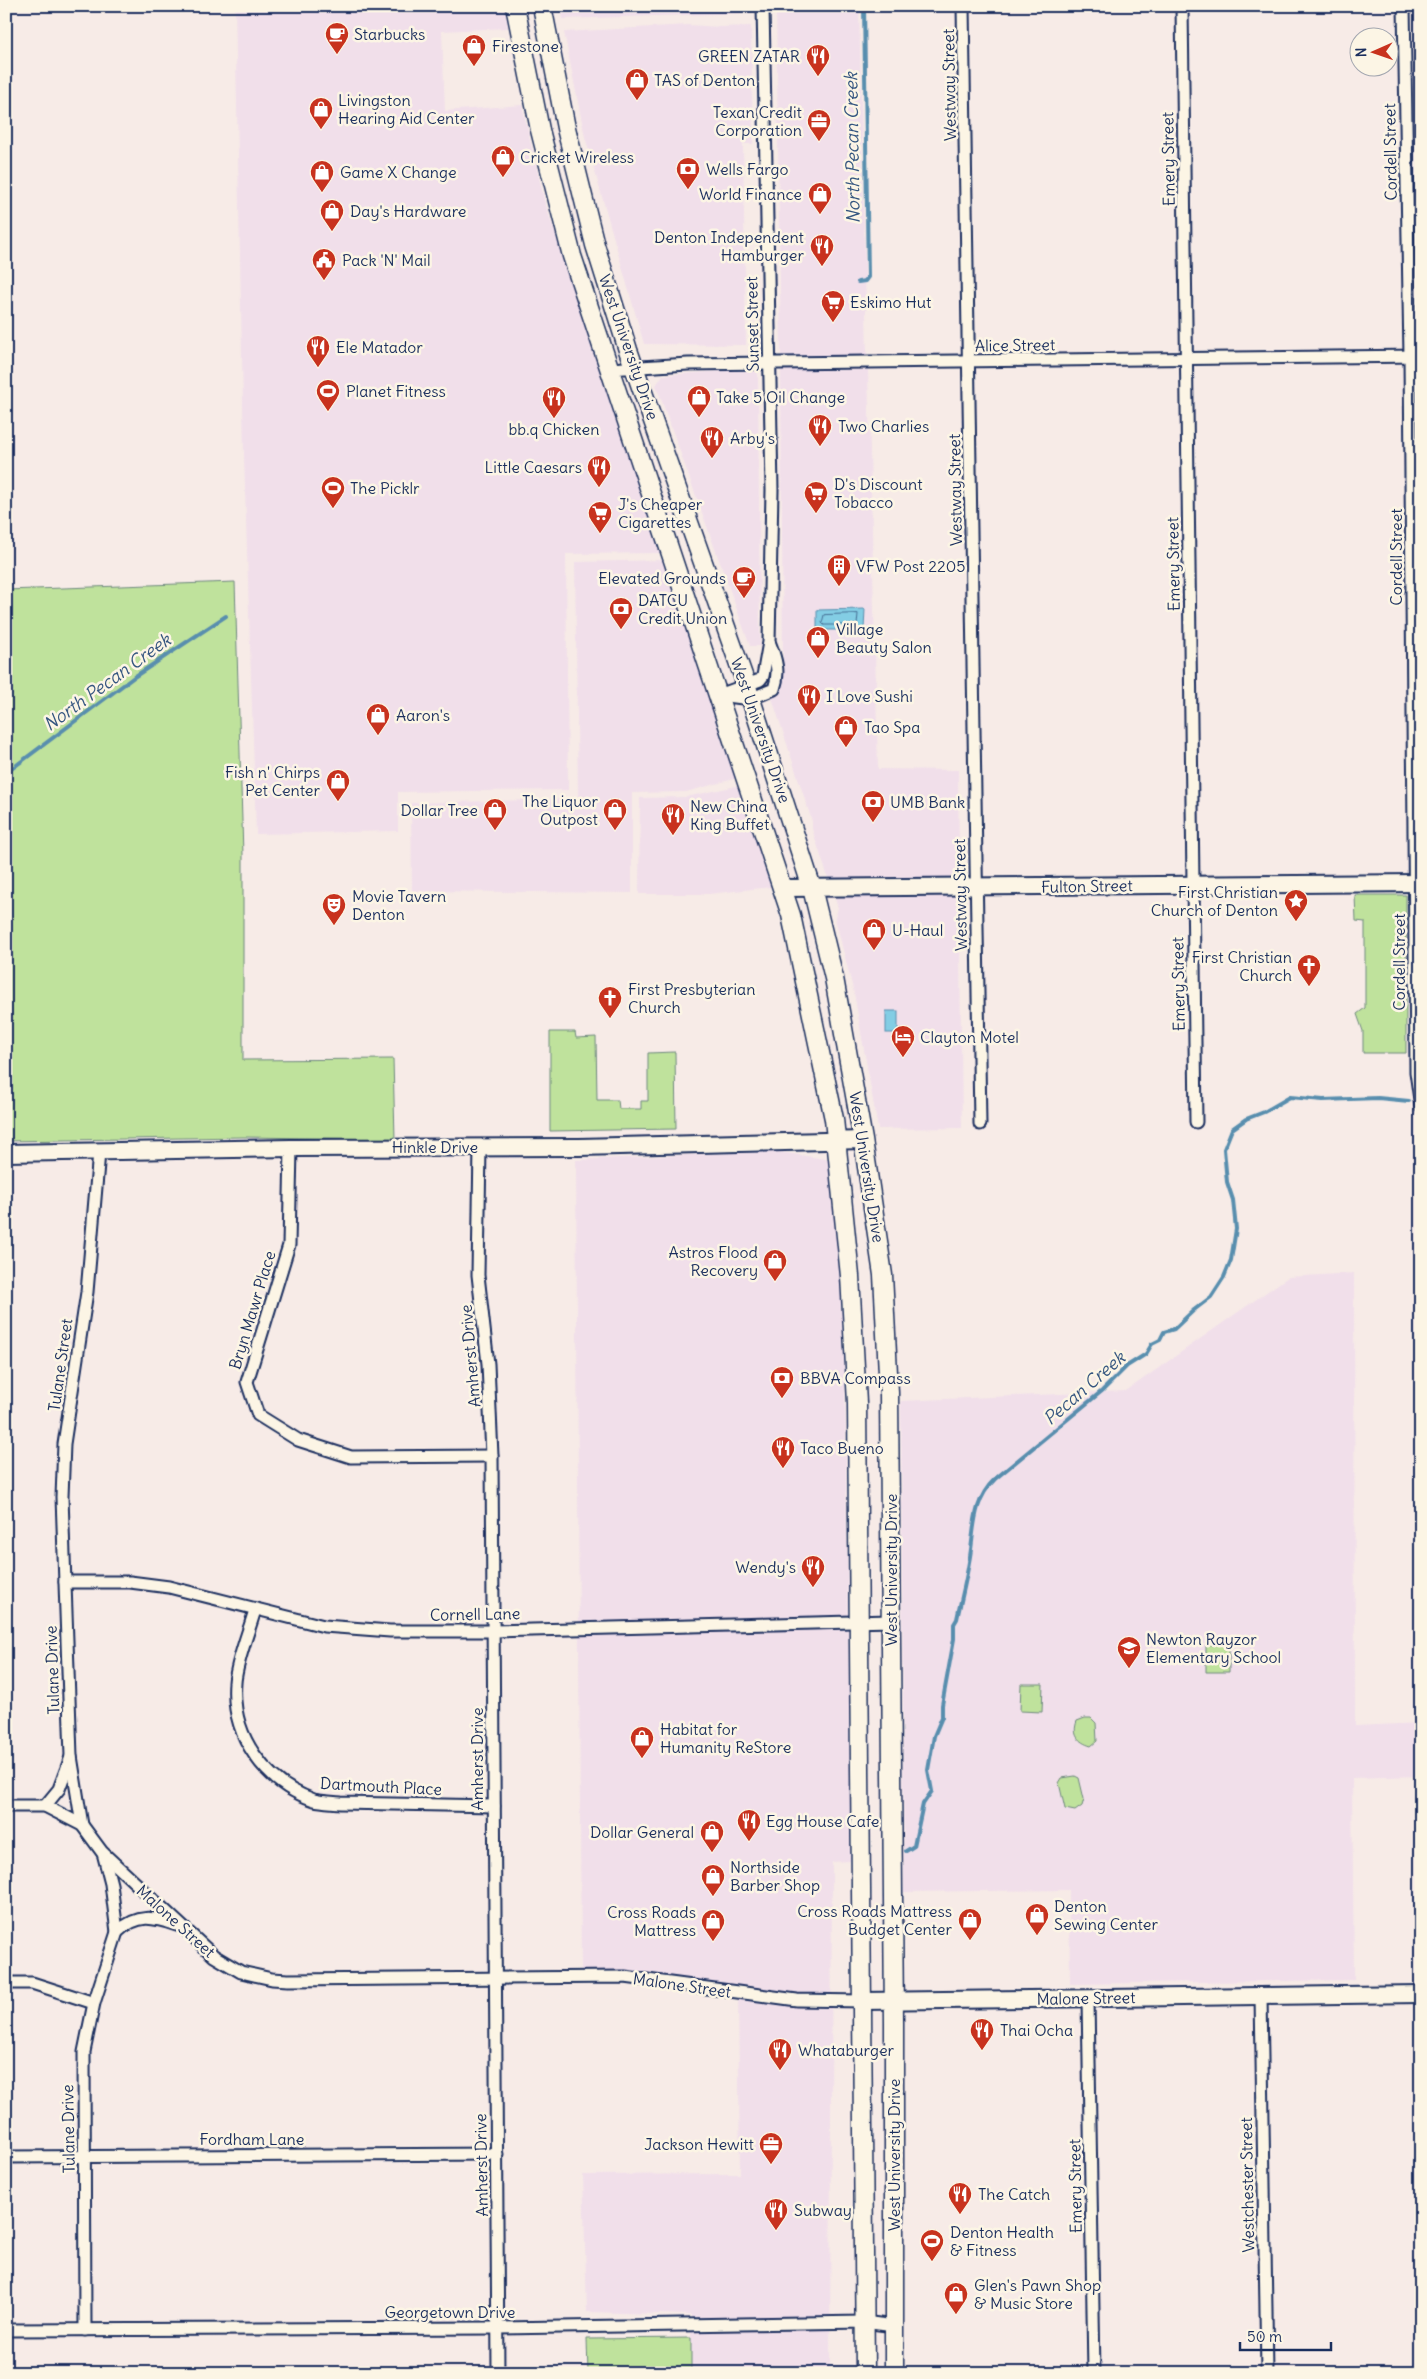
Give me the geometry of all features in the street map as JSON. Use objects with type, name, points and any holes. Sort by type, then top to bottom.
[{"type":"main road","name":"West University Drive","points":[[515,6],[540,130],[567,236],[670,557],[784,888],[828,1090],[836,1141],[850,1276],[857,1404],[865,2373]]},
{"type":"main road","name":"West University Drive","points":[[542,6],[570,142],[593,235],[628,350],[770,756],[812,888],[838,1001],[863,1140],[886,1308],[890,1446],[894,2000],[894,2373]]},
{"type":"street","name":"Sunset Street","points":[[748,692],[763,676],[769,642],[772,490],[763,6]]},
{"type":"street","name":"Westway Street","points":[[963,6],[970,361],[980,1124]]},
{"type":"street","name":"Emery Street","points":[[1182,6],[1196,1122]]},
{"type":"street","name":"Cordell Street","points":[[1404,6],[1416,356],[1418,883],[1416,1072],[1421,1107]]},
{"type":"street","name":"Alice Street","points":[[609,369],[688,364],[1416,356]]},
{"type":"street","name":"Sunset Street","points":[[719,695],[774,689],[777,662],[769,642]]},
{"type":"street","name":"Fulton Street","points":[[784,888],[1418,883]]},
{"type":"street","name":"Hinkle Drive","points":[[6,1153],[863,1140]]},
{"type":"street","name":"Amherst Drive","points":[[480,1147],[478,1276],[489,1373],[492,1456],[498,2373]]},
{"type":"street","name":"Bryn Mawr Place","points":[[291,1148],[289,1245],[247,1382],[258,1415],[298,1440],[351,1457],[492,1456]]},
{"type":"street","name":"Tulane Street","points":[[65,1582],[62,1497],[64,1444],[87,1292],[98,1152]]},
{"type":"street","name":"Cornell Lane","points":[[65,1582],[130,1582],[169,1587],[324,1626],[390,1631],[891,1621]]},
{"type":"street","name":"Tulane Drive","points":[[65,1582],[71,1756],[82,1825]]},
{"type":"street","name":"Dartmouth Place","points":[[255,1610],[235,1682],[236,1708],[241,1731],[260,1765],[283,1784],[316,1800],[341,1803],[494,1806]]},
{"type":"street","name":"Tulane Drive","points":[[45,1806],[59,1789],[71,1756]]},
{"type":"street","name":"Malone Street","points":[[6,1806],[45,1806],[82,1825],[102,1852],[202,1946],[226,1964],[241,1972],[272,1979],[625,1977],[797,2000],[863,2001],[1421,1994]]},
{"type":"street","name":"Tulane Drive","points":[[85,2330],[84,2052],[94,2003],[117,1932],[111,1884],[102,1852]]},
{"type":"street","points":[[117,1932],[128,1922],[143,1917],[180,1926]]},
{"type":"street","points":[[6,1983],[32,1983],[94,2003]]},
{"type":"street","name":"Westchester Street","points":[[1261,1996],[1267,2373]]},
{"type":"street","name":"Emery Street","points":[[1088,1999],[1094,2373]]},
{"type":"street","name":"Fordham Lane","points":[[6,2157],[497,2154]]},
{"type":"street","name":"Georgetown Drive","points":[[6,2330],[499,2328],[864,2322],[894,2326]]},
{"type":"shaded area","points":[[235,6],[505,6],[508,28],[442,31],[445,111],[522,105],[545,203],[664,553],[566,554],[568,790],[398,792],[398,831],[256,834],[244,456]]},
{"type":"shaded area","points":[[561,6],[747,6],[747,13],[563,19]]},
{"type":"shaded area","points":[[776,6],[859,6],[867,355],[781,356]]},
{"type":"shaded area","points":[[688,25],[751,26],[753,144],[743,144],[746,345],[644,344],[585,137],[564,32]]},
{"type":"shaded area","points":[[781,370],[868,370],[878,769],[958,770],[962,1128],[878,1129],[854,993],[835,918],[838,908],[771,695],[783,679]]},
{"type":"shaded area","points":[[758,371],[760,646],[750,646],[656,385],[663,375]]},
{"type":"shaded area","points":[[666,560],[741,777],[686,792],[632,793],[632,893],[412,891],[411,803],[578,799],[575,562]]},
{"type":"shaded area","points":[[741,785],[771,887],[709,894],[639,894],[640,798],[686,797]]},
{"type":"shaded area","points":[[774,1151],[832,1160],[840,1275],[845,1386],[851,1861],[832,1862],[830,2373],[719,2373],[691,2371],[691,2315],[587,2312],[583,2175],[740,2174],[738,1993],[581,1978],[576,1160]]},
{"type":"shaded area","name":"Newton Rayzor Elementary School","points":[[1354,1273],[1355,1726],[1421,1723],[1421,1776],[1352,1778],[1354,1980],[1070,1984],[1069,1890],[904,1892],[901,1401],[1126,1391],[1288,1277]]},
{"type":"green space","points":[[235,582],[243,855],[243,1060],[393,1059],[395,1139],[243,1137],[6,1141],[6,590]]},
{"type":"green space","points":[[1355,895],[1406,895],[1406,1053],[1363,1053],[1363,1031],[1357,1014],[1365,1008],[1365,922],[1356,921]]},
{"type":"green space","points":[[550,1032],[575,1032],[576,1038],[596,1037],[597,1100],[618,1100],[619,1109],[641,1109],[641,1101],[648,1101],[648,1053],[675,1052],[676,1129],[550,1131]]},
{"type":"green space","points":[[1229,1644],[1229,1672],[1206,1672],[1206,1645]]},
{"type":"green space","points":[[1021,1684],[1043,1684],[1042,1712],[1020,1711]]},
{"type":"green space","points":[[1091,1718],[1096,1723],[1097,1741],[1091,1746],[1077,1737],[1075,1730],[1077,1721]]},
{"type":"green space","points":[[1075,1776],[1079,1778],[1084,1799],[1082,1806],[1075,1811],[1065,1809],[1059,1783],[1062,1778]]},
{"type":"green space","points":[[691,2338],[691,2370],[719,2373],[588,2373],[587,2339]]},
{"type":"water","points":[[865,609],[864,630],[817,630],[817,610]]},
{"type":"water","points":[[886,1011],[898,1011],[898,1033],[886,1033]]},
{"type":"waterway","name":"North Pecan Creek","points":[[858,282],[865,281],[868,277],[864,6]]},
{"type":"waterway","name":"North Pecan Creek","points":[[6,773],[134,677],[226,616]]},
{"type":"waterway","name":"Pecan Creek","points":[[906,1851],[914,1846],[923,1804],[932,1791],[928,1770],[934,1736],[942,1717],[942,1705],[954,1639],[954,1624],[957,1619],[971,1551],[975,1518],[987,1488],[995,1479],[1102,1391],[1127,1366],[1146,1354],[1152,1344],[1160,1340],[1164,1332],[1174,1329],[1211,1297],[1224,1277],[1231,1260],[1236,1229],[1233,1200],[1227,1182],[1224,1149],[1232,1129],[1246,1119],[1264,1112],[1290,1097],[1323,1100],[1378,1098],[1409,1101]]},
{"type":"place","name":"Starbucks","points":[[337,55]]},
{"type":"place","name":"Firestone","points":[[474,67]]},
{"type":"place","name":"GREEN ZATAR","points":[[818,77]]},
{"type":"place","name":"TAS of Denton","points":[[637,101]]},
{"type":"place","name":"Livingston Hearing Aid Center","points":[[321,130]]},
{"type":"place","name":"Texan Credit Corporation","points":[[819,142]]},
{"type":"place","name":"Cricket Wireless","points":[[503,178]]},
{"type":"place","name":"Wells Fargo","points":[[688,190]]},
{"type":"place","name":"Game X Change","points":[[322,193]]},
{"type":"place","name":"World Finance","points":[[820,215]]},
{"type":"place","name":"Day's Hardware","points":[[332,232]]},
{"type":"place","name":"Denton Independent Hamburger","points":[[822,267]]},
{"type":"place","name":"Pack 'N' Mail","points":[[324,281]]},
{"type":"place","name":"Eskimo Hut","points":[[833,323]]},
{"type":"place","name":"Ele Matador","points":[[318,368]]},
{"type":"place","name":"Planet Fitness","points":[[328,412]]},
{"type":"place","name":"Take 5 Oil Change","points":[[699,418]]},
{"type":"place","name":"bb.q Chicken","points":[[554,419]]},
{"type":"place","name":"Two Charlies","points":[[820,447]]},
{"type":"place","name":"Arby's","points":[[712,459]]},
{"type":"place","name":"Little Caesars","points":[[599,488]]},
{"type":"place","name":"The Picklr","points":[[333,509]]},
{"type":"place","name":"D's Discount Tobacco","points":[[816,514]]},
{"type":"place","name":"J's Cheaper Cigarettes","points":[[600,534]]},
{"type":"place","name":"VFW Post 2205","points":[[839,587]]},
{"type":"place","name":"Elevated Grounds","points":[[744,599]]},
{"type":"place","name":"DATCU Credit Union","points":[[621,630]]},
{"type":"place","name":"Village Beauty Salon","points":[[818,659]]},
{"type":"place","name":"I Love Sushi","points":[[809,717]]},
{"type":"place","name":"Aaron's","points":[[378,736]]},
{"type":"place","name":"Tao Spa","points":[[846,748]]},
{"type":"place","name":"Fish n' Chirps Pet Center","points":[[338,802]]},
{"type":"place","name":"UMB Bank","points":[[873,823]]},
{"type":"place","name":"Dollar Tree","points":[[495,831]]},
{"type":"place","name":"The Liquor Outpost","points":[[615,831]]},
{"type":"place","name":"New China King Buffet","points":[[673,836]]},
{"type":"place","name":"First Christian Church of Denton","points":[[1296,922]]},
{"type":"place","name":"Movie Tavern Denton","points":[[334,926]]},
{"type":"place","name":"U-Haul","points":[[874,951]]},
{"type":"place","name":"First Christian Church","points":[[1309,987]]},
{"type":"place","name":"First Presbyterian Church","points":[[610,1019]]},
{"type":"place","name":"Clayton Motel","points":[[903,1058]]},
{"type":"place","name":"Astros Flood Recovery","points":[[775,1282]]},
{"type":"place","name":"BBVA Compass","points":[[782,1399]]},
{"type":"place","name":"Taco Bueno","points":[[783,1469]]},
{"type":"place","name":"Wendy's","points":[[813,1588]]},
{"type":"place","name":"Newton Rayzor Elementary School","points":[[1129,1669]]},
{"type":"place","name":"Habitat for Humanity ReStore","points":[[642,1759]]},
{"type":"place","name":"Egg House Cafe","points":[[749,1842]]},
{"type":"place","name":"Dollar General","points":[[712,1853]]},
{"type":"place","name":"Northside Barber Shop","points":[[713,1897]]},
{"type":"place","name":"Denton Sewing Center","points":[[1037,1936]]},
{"type":"place","name":"Cross Roads Mattress Budget Center","points":[[970,1941]]},
{"type":"place","name":"Cross Roads Mattress","points":[[713,1942]]},
{"type":"place","name":"Thai Ocha","points":[[982,2051]]},
{"type":"place","name":"Whataburger","points":[[780,2071]]},
{"type":"place","name":"Jackson Hewitt","points":[[771,2165]]},
{"type":"place","name":"The Catch","points":[[960,2215]]},
{"type":"place","name":"Subway","points":[[776,2231]]},
{"type":"place","name":"Denton Health & Fitness","points":[[932,2262]]},
{"type":"place","name":"Glen's Pawn Shop & Music Store","points":[[956,2315]]}]
